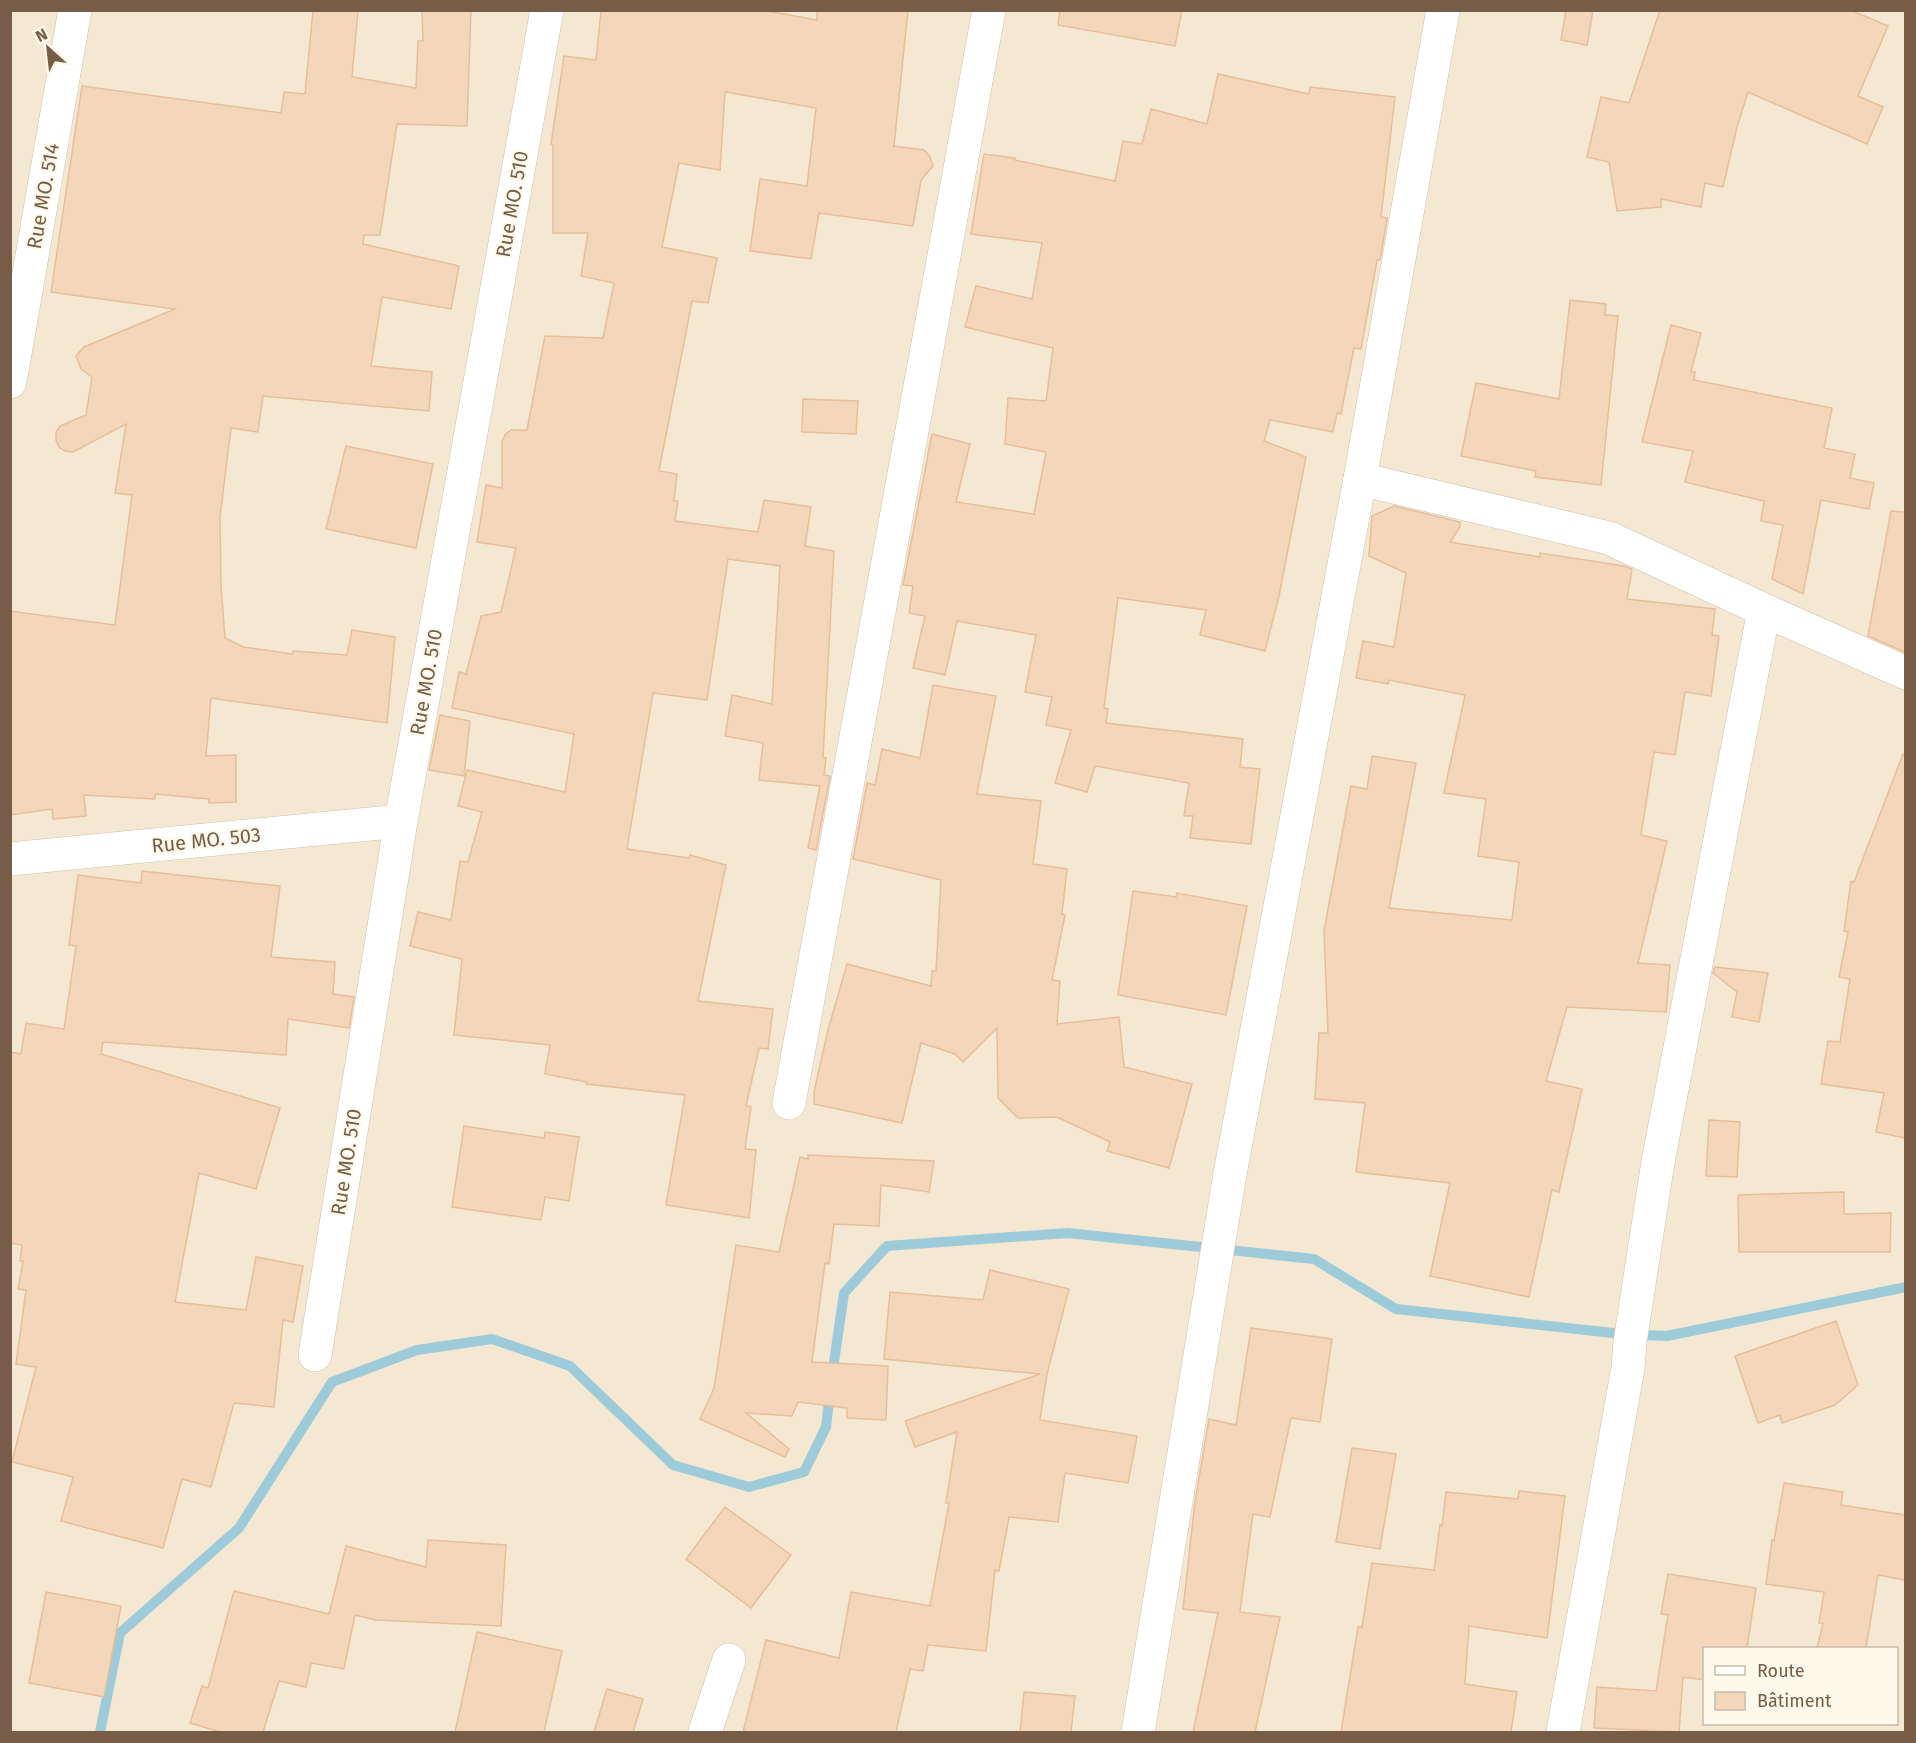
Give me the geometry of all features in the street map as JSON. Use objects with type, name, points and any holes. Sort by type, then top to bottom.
[{"type":"street","name":"Rue MO. 514","points":[[10,382],[75,10]]},
{"type":"street","name":"Rue MO. 510","points":[[315,1356],[401,821],[547,10]]},
{"type":"street","points":[[789,1103],[989,10]]},
{"type":"street","points":[[1138,1732],[1230,1174],[1360,479],[1443,10]]},
{"type":"street","points":[[1360,479],[1609,538],[1905,673]]},
{"type":"street","points":[[1563,1732],[1628,1368],[1658,1162],[1764,610]]},
{"type":"street","name":"Rue MO. 503","points":[[10,859],[401,821]]},
{"type":"street","points":[[705,1732],[729,1660]]},
{"type":"shaded area","points":[[11,11],[1905,11],[1905,1732],[11,1732]]},
{"type":"building","points":[[313,10],[358,10],[352,77],[416,88],[418,41],[423,41],[422,10],[471,10],[467,126],[397,124],[380,235],[364,235],[363,244],[459,266],[451,309],[382,297],[371,366],[432,372],[429,411],[263,396],[258,432],[231,428],[220,517],[221,586],[225,638],[243,647],[292,654],[293,651],[347,655],[352,630],[395,637],[387,723],[211,698],[206,756],[236,755],[236,802],[209,803],[209,799],[155,794],[155,799],[84,795],[86,816],[53,819],[52,809],[10,815],[10,611],[115,625],[132,495],[115,493],[126,424],[73,452],[59,447],[56,432],[60,426],[86,415],[92,377],[81,369],[76,356],[84,347],[175,309],[51,292],[82,86],[281,113],[284,92],[305,94]]},
{"type":"building","points":[[601,10],[762,10],[817,20],[817,10],[908,10],[894,146],[924,150],[933,166],[921,180],[913,226],[819,213],[811,259],[750,251],[760,179],[807,186],[816,108],[725,92],[720,170],[679,163],[662,247],[717,258],[708,303],[692,301],[659,471],[677,474],[674,501],[678,501],[675,521],[758,532],[764,500],[811,507],[805,546],[834,551],[823,758],[826,758],[824,775],[830,776],[816,850],[808,848],[820,786],[759,780],[763,743],[725,736],[732,695],[772,704],[780,566],[728,559],[707,700],[653,693],[627,849],[689,858],[690,855],[726,865],[698,1001],[773,1009],[768,1049],[759,1048],[746,1106],[751,1107],[745,1149],[756,1150],[749,1218],[666,1205],[685,1095],[586,1084],[587,1082],[545,1074],[550,1045],[454,1035],[462,959],[410,946],[418,912],[451,920],[460,861],[468,862],[482,812],[458,806],[467,770],[565,792],[574,734],[452,708],[459,672],[466,674],[481,616],[501,612],[516,548],[477,542],[486,485],[502,488],[502,441],[511,430],[527,430],[545,336],[603,338],[614,283],[581,276],[588,233],[553,233],[553,145],[551,144],[564,56],[596,60]]},
{"type":"building","points":[[1060,10],[1182,10],[1175,46],[1058,25]]},
{"type":"building","points":[[1566,10],[1593,10],[1587,45],[1561,40]]},
{"type":"building","points":[[1660,10],[1850,10],[1888,26],[1858,96],[1883,107],[1867,144],[1748,92],[1723,187],[1705,183],[1701,207],[1661,199],[1661,207],[1617,211],[1609,162],[1587,157],[1601,97],[1629,103]]},
{"type":"building","points":[[1218,74],[1309,94],[1310,87],[1395,97],[1381,217],[1387,218],[1386,225],[1380,260],[1377,260],[1361,349],[1354,348],[1341,414],[1337,413],[1333,432],[1270,420],[1264,441],[1306,457],[1279,596],[1265,651],[1200,635],[1206,610],[1118,598],[1104,708],[1108,709],[1106,723],[1243,739],[1240,767],[1260,769],[1251,844],[1190,838],[1193,816],[1184,816],[1189,783],[1095,766],[1087,792],[1055,783],[1071,730],[1046,725],[1052,697],[1025,692],[1036,635],[957,621],[945,675],[913,668],[925,616],[909,613],[913,586],[903,585],[932,434],[970,444],[956,502],[1034,514],[1046,452],[1005,444],[1008,398],[1046,401],[1053,348],[965,327],[976,286],[1032,299],[1042,243],[971,234],[984,154],[1015,158],[1015,160],[1115,181],[1123,141],[1142,144],[1151,109],[1207,124]]},
{"type":"building","points":[[1570,300],[1606,304],[1605,315],[1618,316],[1601,485],[1535,477],[1536,471],[1461,456],[1476,383],[1559,399]]},
{"type":"building","points":[[1671,325],[1701,333],[1691,372],[1695,372],[1694,380],[1832,408],[1824,448],[1855,454],[1850,478],[1874,483],[1869,509],[1821,500],[1803,594],[1772,579],[1783,525],[1761,521],[1764,501],[1685,482],[1693,451],[1642,442]]},
{"type":"building","points":[[803,399],[858,401],[856,434],[802,432]]},
{"type":"building","points":[[346,446],[433,464],[416,548],[326,529]]},
{"type":"building","points":[[1394,506],[1460,522],[1460,527],[1450,542],[1540,557],[1540,553],[1632,569],[1627,599],[1715,609],[1712,635],[1719,636],[1711,696],[1685,692],[1675,755],[1654,752],[1641,835],[1667,841],[1638,963],[1670,965],[1666,1012],[1567,1007],[1546,1081],[1582,1089],[1559,1192],[1552,1190],[1529,1297],[1430,1276],[1450,1183],[1356,1172],[1365,1103],[1315,1099],[1319,1033],[1328,1033],[1324,931],[1351,786],[1367,789],[1372,756],[1416,763],[1389,908],[1512,920],[1519,862],[1478,856],[1486,799],[1444,793],[1465,695],[1389,680],[1388,684],[1356,678],[1363,641],[1394,647],[1406,573],[1369,556],[1372,516]]},
{"type":"building","points":[[1891,511],[1905,512],[1905,652],[1868,636]]},
{"type":"building","points":[[933,685],[996,696],[977,794],[1041,801],[1033,864],[1067,869],[1062,914],[1065,915],[1052,980],[1060,981],[1057,1024],[1119,1017],[1124,1067],[1192,1084],[1169,1168],[1107,1151],[1110,1142],[1057,1117],[1018,1118],[998,1098],[997,1028],[963,1062],[955,1054],[921,1043],[902,1123],[814,1104],[814,1092],[828,1030],[847,964],[931,986],[932,971],[936,971],[941,880],[853,859],[867,783],[875,785],[882,749],[920,758]]},
{"type":"building","points":[[440,715],[470,721],[464,776],[429,770]]},
{"type":"building","points":[[1903,754],[1905,754],[1905,1138],[1876,1132],[1884,1093],[1821,1084],[1828,1041],[1840,1042],[1850,979],[1839,977],[1848,932],[1844,931],[1851,881],[1854,882]]},
{"type":"building","points":[[142,871],[280,886],[271,957],[335,962],[333,994],[354,997],[349,1028],[288,1019],[286,1055],[103,1042],[101,1054],[280,1108],[256,1189],[199,1173],[175,1302],[246,1310],[256,1257],[303,1266],[293,1322],[283,1320],[274,1407],[234,1403],[211,1487],[182,1479],[163,1548],[61,1521],[73,1477],[12,1462],[36,1367],[16,1364],[26,1290],[18,1289],[23,1261],[20,1261],[22,1245],[10,1243],[10,1052],[21,1054],[26,1023],[64,1029],[76,946],[69,945],[78,875],[141,883]]},
{"type":"building","points":[[1133,891],[1176,897],[1177,893],[1247,906],[1226,1015],[1118,995]]},
{"type":"building","points":[[1715,967],[1768,973],[1759,1022],[1732,1017],[1737,992],[1713,973]]},
{"type":"building","points":[[1709,1120],[1740,1122],[1737,1177],[1706,1176]]},
{"type":"building","points":[[464,1126],[544,1138],[545,1132],[579,1137],[569,1201],[545,1197],[541,1220],[452,1207]]},
{"type":"building","points":[[808,1155],[934,1161],[929,1192],[881,1185],[879,1226],[834,1224],[829,1264],[825,1263],[812,1362],[888,1366],[886,1420],[847,1418],[847,1408],[798,1402],[792,1416],[746,1413],[789,1449],[785,1457],[700,1419],[714,1388],[736,1245],[779,1252],[800,1157],[808,1159]]},
{"type":"building","points":[[1844,1192],[1844,1214],[1891,1213],[1890,1252],[1739,1252],[1738,1195]]},
{"type":"building","points":[[990,1270],[1069,1289],[1047,1374],[1040,1420],[1137,1436],[1128,1483],[1065,1473],[1058,1522],[1009,1517],[999,1571],[995,1570],[986,1651],[928,1645],[923,1671],[910,1669],[896,1732],[743,1732],[766,1640],[839,1658],[851,1592],[930,1606],[949,1503],[946,1503],[957,1432],[915,1447],[905,1421],[1040,1374],[884,1359],[890,1292],[983,1300]]},
{"type":"building","points":[[1836,1321],[1858,1385],[1835,1405],[1782,1423],[1780,1415],[1758,1423],[1735,1356]]},
{"type":"building","points":[[1251,1328],[1332,1339],[1320,1422],[1291,1418],[1270,1517],[1253,1514],[1240,1612],[1280,1617],[1255,1732],[1193,1732],[1218,1613],[1183,1609],[1195,1502],[1209,1419],[1236,1425]]},
{"type":"building","points":[[1352,1448],[1396,1454],[1380,1549],[1336,1542]]},
{"type":"building","points":[[1784,1483],[1843,1492],[1841,1505],[1905,1515],[1905,1580],[1878,1575],[1866,1647],[1817,1647],[1823,1623],[1819,1623],[1824,1592],[1766,1584],[1772,1540],[1774,1541]]},
{"type":"building","points":[[1519,1491],[1565,1496],[1547,1638],[1469,1626],[1465,1684],[1517,1692],[1511,1732],[1341,1732],[1358,1627],[1362,1627],[1372,1563],[1434,1570],[1446,1492],[1518,1499]]},
{"type":"building","points":[[725,1507],[791,1555],[751,1608],[686,1559]]},
{"type":"building","points":[[428,1540],[506,1545],[501,1626],[376,1620],[355,1615],[344,1669],[311,1663],[306,1687],[279,1681],[263,1732],[220,1732],[190,1723],[202,1686],[208,1688],[234,1591],[329,1614],[346,1546],[426,1567]]},
{"type":"building","points":[[1668,1574],[1756,1588],[1747,1647],[1703,1647],[1703,1680],[1683,1677],[1679,1732],[1594,1728],[1597,1687],[1656,1691],[1668,1615],[1661,1614]]},
{"type":"building","points":[[46,1592],[121,1606],[104,1697],[29,1683]]},
{"type":"building","points":[[477,1632],[562,1651],[544,1732],[455,1732]]},
{"type":"building","points":[[607,1689],[643,1699],[633,1732],[594,1732]]},
{"type":"building","points":[[1024,1692],[1075,1696],[1071,1732],[1020,1732]]},
{"type":"waterway","points":[[832,1376],[844,1293],[887,1246],[1068,1233],[1314,1259],[1396,1309],[1622,1334],[1667,1336],[1906,1287]]},
{"type":"waterway","points":[[100,1732],[120,1633],[239,1528],[332,1382],[417,1350],[492,1339],[570,1366],[673,1465],[749,1487],[804,1472],[826,1427],[830,1392]]}]
